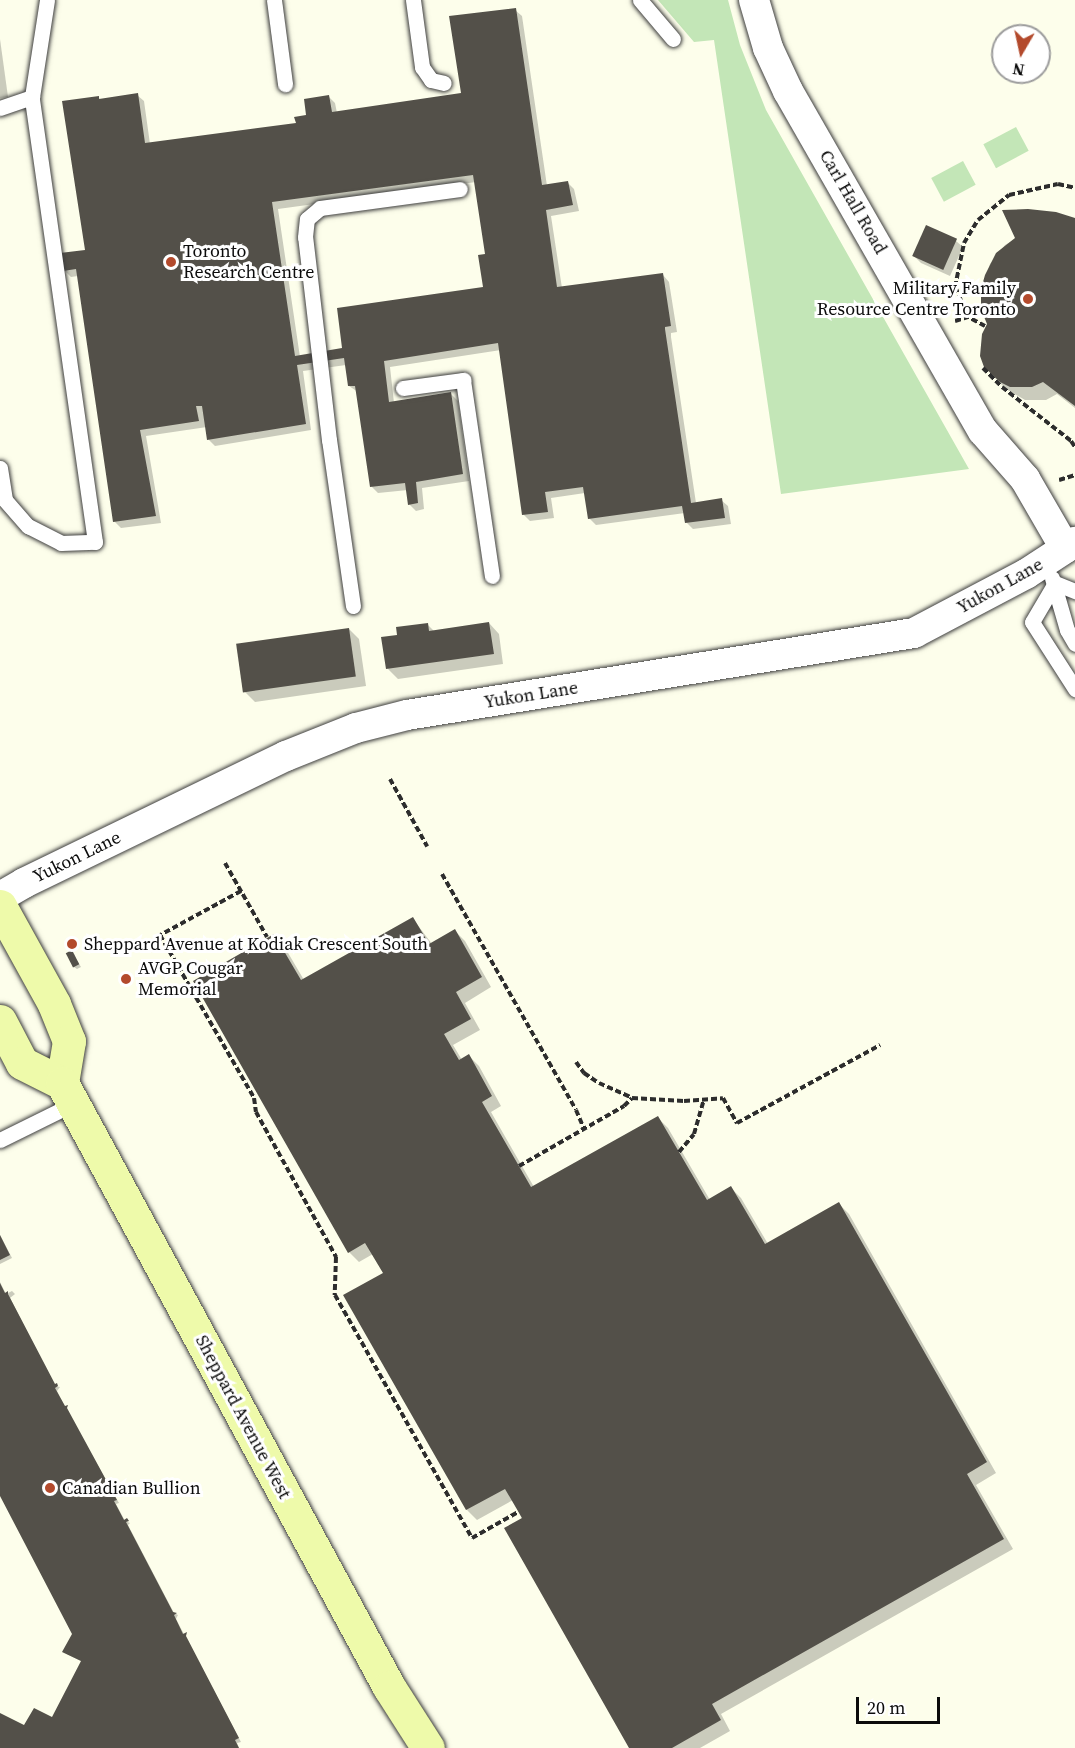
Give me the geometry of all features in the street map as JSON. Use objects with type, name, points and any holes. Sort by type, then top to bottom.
[{"type":"main road","points":[[0,906],[54,1004],[69,1041],[68,1094]]},
{"type":"main road","points":[[0,1021],[22,1063],[68,1094]]},
{"type":"main road","name":"Sheppard Avenue West","points":[[68,1094],[389,1687],[428,1748]]},
{"type":"street","name":"Carl Hall Road","points":[[754,0],[768,48],[788,91],[983,431],[1025,479],[1060,559]]},
{"type":"street","name":"Yukon Lane","points":[[0,897],[24,883],[286,756],[356,728],[407,715],[914,633],[1060,559]]},
{"type":"lane","points":[[0,468],[5,500],[28,526],[61,543],[95,542],[32,97],[47,0]]},
{"type":"lane","points":[[274,0],[285,84]]},
{"type":"lane","points":[[413,0],[422,66],[431,80],[444,83]]},
{"type":"lane","points":[[640,0],[673,39]]},
{"type":"lane","points":[[0,108],[32,97]]},
{"type":"lane","points":[[353,606],[312,297],[305,237],[307,219],[320,208],[460,189]]},
{"type":"lane","points":[[403,388],[463,380],[492,576]]},
{"type":"lane","points":[[1060,559],[1075,591]]},
{"type":"lane","points":[[1060,559],[1067,630],[1075,644]]},
{"type":"lane","points":[[1060,559],[1032,622],[1075,689]]},
{"type":"lane","points":[[0,1140],[68,1094]]},
{"type":"path","points":[[985,326],[968,317],[955,287],[964,243],[978,220],[1009,195],[1058,184],[1075,188]]},
{"type":"path","points":[[950,312],[960,330]]},
{"type":"path","points":[[955,321],[968,317]]},
{"type":"path","points":[[976,361],[1002,387],[1071,441],[1075,447]]},
{"type":"path","points":[[390,780],[427,846]]},
{"type":"path","points":[[225,863],[267,937]]},
{"type":"path","points":[[442,874],[576,1110],[584,1129]]},
{"type":"path","points":[[241,891],[160,935],[254,1098],[256,1113],[336,1257],[336,1295],[472,1538],[518,1512]]},
{"type":"path","points":[[576,1062],[584,1073],[599,1083],[632,1098],[704,1100],[723,1098],[737,1123],[880,1045]]},
{"type":"path","points":[[519,1166],[624,1106],[632,1098]]},
{"type":"path","points":[[679,1152],[694,1134],[702,1114],[704,1100]]},
{"type":"green space","points":[[658,0],[728,0],[740,45],[766,110],[969,469],[781,494],[714,40],[694,42]]},
{"type":"green space","points":[[1016,127],[1029,151],[996,168],[983,144]]},
{"type":"green space","points":[[963,161],[976,185],[944,202],[931,178]]},
{"type":"building","name":"Toronto Research Centre","points":[[516,8],[542,185],[568,181],[573,205],[546,210],[557,287],[663,273],[671,326],[665,329],[691,503],[722,498],[725,518],[685,523],[682,506],[588,519],[583,487],[545,492],[548,512],[522,515],[498,343],[384,361],[389,402],[451,392],[463,474],[416,482],[418,503],[408,505],[405,483],[370,487],[355,386],[348,386],[344,358],[297,365],[306,424],[207,440],[202,406],[196,406],[199,421],[140,430],[156,516],[113,522],[76,269],[63,271],[60,253],[85,250],[62,101],[99,96],[99,99],[138,93],[145,143],[296,123],[294,117],[306,115],[304,99],[329,95],[332,112],[461,93],[449,16]],"holes":[[[473,175],[485,254],[478,255],[483,287],[337,308],[342,348],[295,356],[272,202]]]},
{"type":"building","name":"Military Family Resource Centre Toronto","points":[[1028,209],[1056,212],[1075,218],[1075,406],[1043,382],[1032,387],[1010,387],[1000,382],[984,367],[980,356],[982,334],[987,324],[981,309],[981,289],[985,275],[996,253],[1015,238],[1002,210]]},
{"type":"building","points":[[926,225],[957,239],[943,270],[912,256]]},
{"type":"building","points":[[489,622],[494,654],[386,669],[381,637],[397,635],[396,627],[428,623],[429,631]]},
{"type":"building","points":[[349,628],[356,677],[243,692],[236,644]]},
{"type":"building","points":[[413,917],[429,944],[455,929],[482,977],[456,992],[471,1019],[444,1034],[459,1060],[469,1054],[492,1096],[482,1102],[531,1187],[658,1116],[707,1200],[731,1186],[765,1244],[839,1202],[987,1462],[967,1474],[1004,1539],[712,1704],[721,1720],[672,1748],[629,1748],[504,1528],[522,1518],[505,1489],[466,1510],[343,1295],[383,1273],[365,1243],[348,1253],[193,981],[274,934],[301,980]]},
{"type":"building","points":[[72,950],[79,964],[73,967],[66,953]]},
{"type":"building","points":[[0,1235],[10,1255],[0,1260]]},
{"type":"building","points":[[0,1283],[5,1293],[8,1291],[55,1384],[57,1383],[58,1386],[55,1388],[65,1406],[68,1405],[67,1408],[117,1500],[114,1501],[124,1520],[127,1518],[129,1521],[126,1522],[173,1612],[177,1613],[174,1615],[183,1634],[187,1632],[186,1636],[239,1738],[235,1740],[239,1748],[0,1748],[0,1713],[24,1725],[34,1708],[52,1717],[81,1661],[62,1652],[72,1634],[0,1496]]},
{"type":"place","name":"Toronto Research Centre","points":[[171,262]]},
{"type":"place","name":"Military Family Resource Centre Toronto","points":[[1028,299]]},
{"type":"place","name":"Sheppard Avenue at Kodiak Crescent South","points":[[72,944]]},
{"type":"place","name":"AVGP Cougar Memorial","points":[[126,979]]},
{"type":"place","name":"Canadian Bullion","points":[[50,1488]]}]
